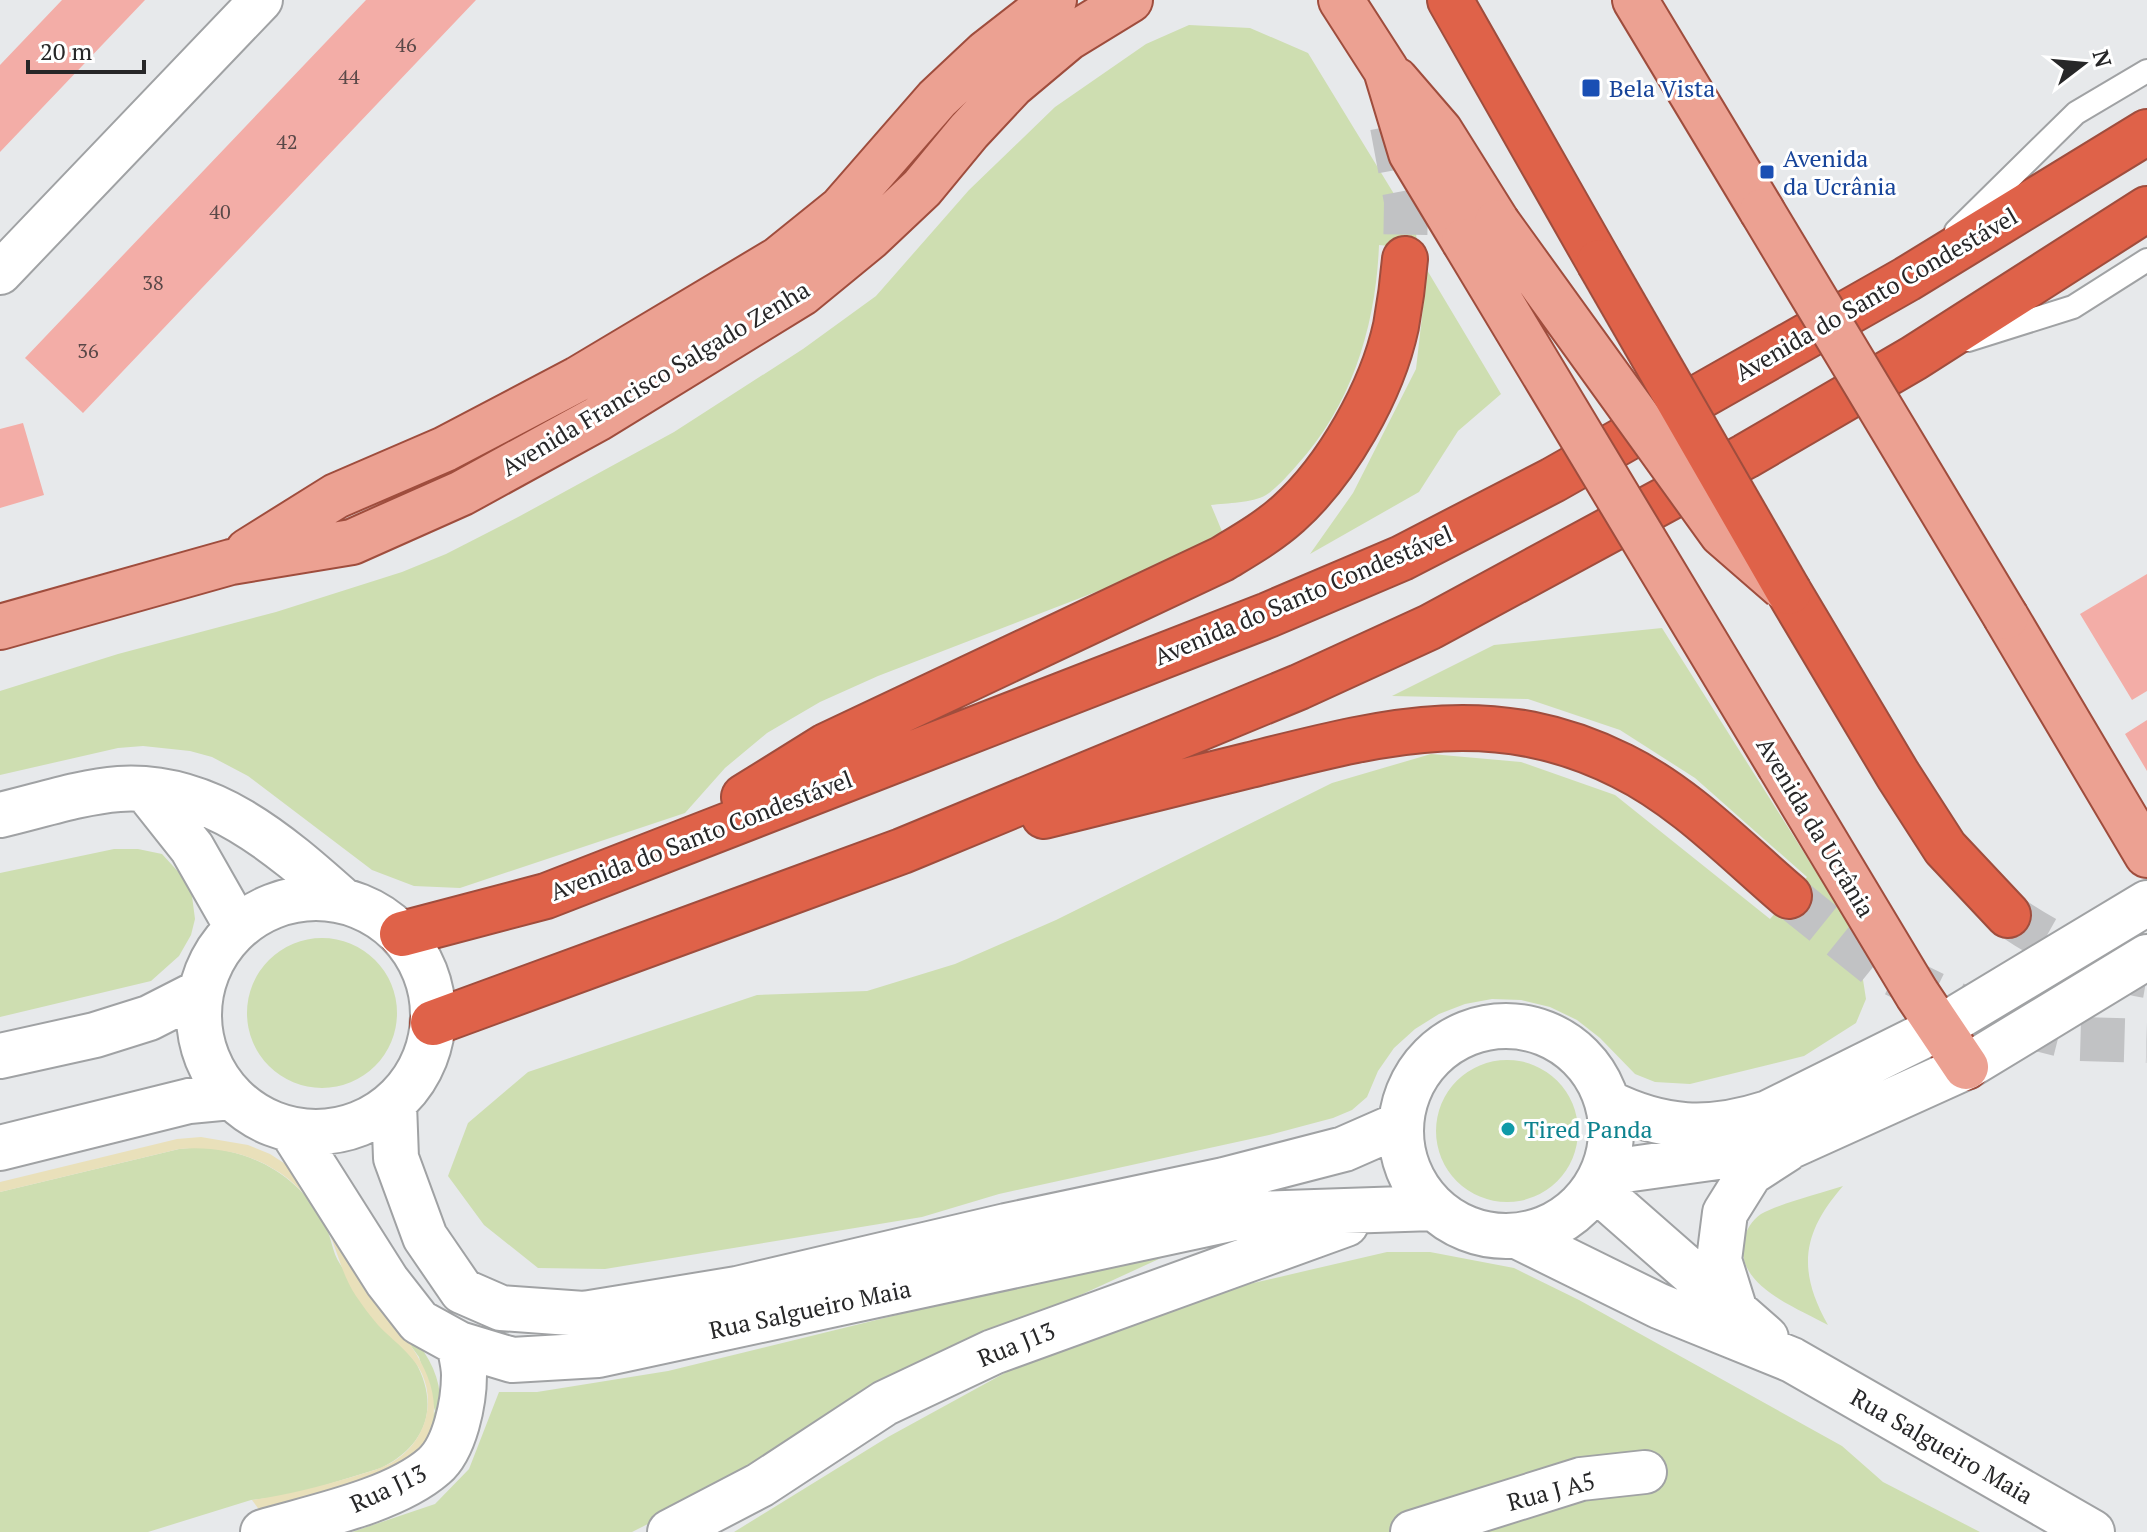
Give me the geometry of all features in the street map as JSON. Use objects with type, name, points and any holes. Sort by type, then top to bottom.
[{"type":"highway","points":[[1450,0],[1789,592],[1853,698],[1945,848],[2008,915]]},
{"type":"highway","name":"Avenida do Santo Condestável","points":[[402,934],[546,896],[1253,621],[1402,558],[1553,480],[1907,279],[2147,132]]},
{"type":"highway","points":[[433,1023],[902,851],[1299,687],[1430,627],[1746,456],[1914,358],[2147,209]]},
{"type":"highway","points":[[653,854],[826,746],[1184,579],[1255,539],[1288,515],[1320,480],[1345,444],[1376,382],[1395,328],[1405,259]]},
{"type":"highway","points":[[902,851],[1368,736],[1425,729],[1477,728],[1575,745],[1624,767],[1677,800],[1789,896]]},
{"type":"main road","name":"Avenida Francisco Salgado Zenha","points":[[231,562],[336,496],[445,449],[578,379],[779,259],[841,209],[937,99],[976,62],[1054,0]]},
{"type":"main road","name":"Avenida Francisco Salgado Zenha","points":[[0,627],[231,562],[352,542],[462,493],[597,419],[802,293],[869,238],[922,188],[1012,85],[1068,38],[1130,0]]},
{"type":"main road","name":"Avenida da Ucrânia","points":[[1341,0],[1386,70],[1411,153],[1480,232],[1780,766],[1917,994],[1966,1067]]},
{"type":"main road","points":[[1635,0],[2147,855]]},
{"type":"main road","points":[[1480,232],[1722,534],[1789,592]]},
{"type":"main road","points":[[0,815],[120,789],[188,797],[265,834],[342,900]]},
{"type":"main road","points":[[146,790],[192,848],[237,927]]},
{"type":"main road","points":[[314,897],[342,900],[374,912],[402,934],[420,961],[431,991],[433,1023],[422,1067],[394,1104],[364,1124],[328,1133],[292,1131],[259,1119],[231,1097],[209,1067],[199,1030],[200,992],[213,956],[237,927],[260,911],[286,900],[314,897]]},
{"type":"main road","points":[[1607,1102],[1630,1113],[1679,1126],[1709,1127],[1739,1123],[1768,1113],[1941,1027],[2147,903]]},
{"type":"main road","points":[[1735,1311],[1719,1260],[1725,1213],[1750,1173],[1789,1147],[1966,1067],[2147,957]]},
{"type":"main road","points":[[0,1056],[95,1035],[149,1018],[200,992]]},
{"type":"main road","points":[[1495,1025],[1531,1028],[1565,1043],[1592,1069],[1607,1102],[1611,1138],[1599,1180],[1574,1212],[1547,1228],[1517,1236],[1493,1236],[1457,1224],[1434,1208],[1405,1160],[1401,1124],[1409,1088],[1430,1057],[1459,1035],[1495,1025]]},
{"type":"main road","points":[[0,1148],[189,1101],[231,1097]]},
{"type":"main road","name":"Rua Salgueiro Maia","points":[[394,1104],[396,1158],[400,1171],[425,1237],[462,1291],[501,1308],[584,1314],[737,1289],[1006,1226],[1224,1180],[1344,1149],[1401,1124]]},
{"type":"main road","name":"Rua Salgueiro Maia","points":[[292,1131],[395,1291],[419,1322],[459,1344],[512,1360],[598,1355],[1253,1214],[1434,1208]]},
{"type":"main road","points":[[1599,1180],[1789,1147]]},
{"type":"main road","name":"Rua Salgueiro Maia","points":[[1599,1180],[1735,1311],[1792,1360]]},
{"type":"main road","name":"Rua J13","points":[[670,1532],[760,1485],[885,1403],[993,1352],[1387,1209]]},
{"type":"main road","name":"Rua Salgueiro Maia","points":[[1517,1236],[1659,1306],[1792,1360],[2092,1532]]},
{"type":"main road","name":"Rua J13","points":[[263,1532],[368,1501],[412,1481],[436,1465],[455,1434],[464,1374],[459,1344]]},
{"type":"street","points":[[0,273],[261,0]]},
{"type":"street","name":"Rua J A5","points":[[1431,1529],[1581,1479],[1645,1472]]},
{"type":"lane","points":[[1907,279],[2076,113],[2147,71]]},
{"type":"lane","points":[[1914,358],[2073,307],[2147,260]]},
{"type":"green space","points":[[1189,25],[1250,28],[1308,53],[1416,230],[1417,249],[1379,245],[1373,305],[1366,334],[1358,362],[1333,417],[1297,465],[1270,492],[1254,500],[1211,505],[1224,536],[1106,588],[878,676],[820,702],[767,733],[725,768],[685,813],[460,888],[414,886],[372,870],[248,776],[212,757],[190,751],[143,746],[118,748],[0,775],[0,691],[118,654],[276,612],[402,572],[446,554],[520,516],[674,432],[803,349],[876,296],[969,190],[1055,107],[1146,44]]},
{"type":"green space","points":[[1424,265],[1501,394],[1458,431],[1419,492],[1310,554],[1353,493],[1416,369],[1424,299]]},
{"type":"green space","points":[[1662,628],[1856,935],[1866,999],[1856,1023],[1804,1056],[1690,1084],[1655,1082],[1635,1074],[1600,1038],[1577,1020],[1550,1007],[1521,1000],[1492,999],[1465,1004],[1439,1014],[1415,1029],[1394,1048],[1378,1071],[1367,1097],[1352,1110],[1333,1118],[999,1194],[922,1217],[605,1269],[538,1268],[484,1225],[448,1176],[468,1123],[528,1072],[757,995],[867,991],[955,964],[1056,920],[1332,783],[1431,754],[1521,762],[1615,795],[1770,919],[1807,877],[1695,778],[1620,730],[1528,699],[1392,696],[1494,645]]},
{"type":"green space","points":[[114,849],[138,849],[162,854],[183,877],[192,896],[195,919],[191,935],[179,956],[151,981],[0,1017],[0,873]]},
{"type":"green space","points":[[322,938],[351,943],[375,960],[392,984],[397,1013],[392,1042],[375,1066],[351,1083],[322,1088],[293,1083],[269,1066],[252,1042],[247,1013],[252,984],[269,960],[293,943]]},
{"type":"green space","points":[[1507,1060],[1534,1066],[1557,1081],[1572,1104],[1578,1131],[1572,1158],[1557,1181],[1534,1196],[1507,1202],[1480,1196],[1457,1181],[1442,1158],[1436,1131],[1442,1104],[1457,1081],[1480,1066]]},
{"type":"green space","points":[[201,1147],[257,1160],[288,1180],[314,1207],[325,1224],[340,1264],[375,1314],[415,1361],[423,1378],[427,1409],[419,1436],[397,1459],[381,1468],[293,1495],[251,1500],[148,1532],[0,1532],[0,1192],[179,1149]]},
{"type":"green space","points":[[1843,1186],[1819,1220],[1808,1252],[1812,1287],[1828,1325],[1784,1302],[1757,1282],[1743,1256],[1744,1240],[1750,1226],[1761,1214]]},
{"type":"green space","points":[[1198,1241],[874,1390],[763,1466],[632,1532],[352,1532],[435,1504],[469,1469],[499,1392],[537,1392],[668,1371]]},
{"type":"green space","points":[[1387,1252],[1430,1252],[1514,1268],[1579,1300],[1842,1446],[1883,1482],[1980,1532],[734,1532],[888,1437],[1023,1363],[1249,1284]]},
{"type":"green space","points":[[413,1338],[433,1367],[440,1399],[434,1431],[412,1459],[435,1411],[419,1357],[411,1346]]},
{"type":"sand","points":[[201,1137],[248,1145],[290,1167],[364,1286],[387,1314],[413,1338],[411,1346],[428,1379],[434,1411],[425,1441],[399,1468],[263,1515],[252,1500],[314,1487],[386,1465],[414,1442],[427,1410],[426,1386],[418,1367],[361,1303],[351,1288],[325,1224],[313,1204],[282,1174],[244,1156],[202,1148],[179,1149],[0,1192],[0,1182],[177,1139]]},
{"type":"building","points":[[62,0],[145,0],[0,152],[0,65]]},
{"type":"building","points":[[366,0],[476,0],[83,413],[25,358]]},
{"type":"building","points":[[23,423],[44,495],[0,508],[0,429]]},
{"type":"building","points":[[2147,574],[2147,691],[2132,700],[2080,614]]},
{"type":"building","points":[[2147,720],[2147,771],[2125,734]]},
{"type":"tunnel","points":[[1392,126],[1406,201],[1405,259]]},
{"type":"tunnel","points":[[1789,896],[1875,965],[1974,1013],[2077,1039],[2147,1041]]},
{"type":"tunnel","points":[[2008,915],[2074,953],[2110,967],[2147,976]]},
{"type":"place","name":"Bela Vista","points":[[1591,88]]},
{"type":"place","name":"Avenida da Ucrânia","points":[[1767,172]]},
{"type":"place","name":"Tired Panda","points":[[1508,1129]]}]
